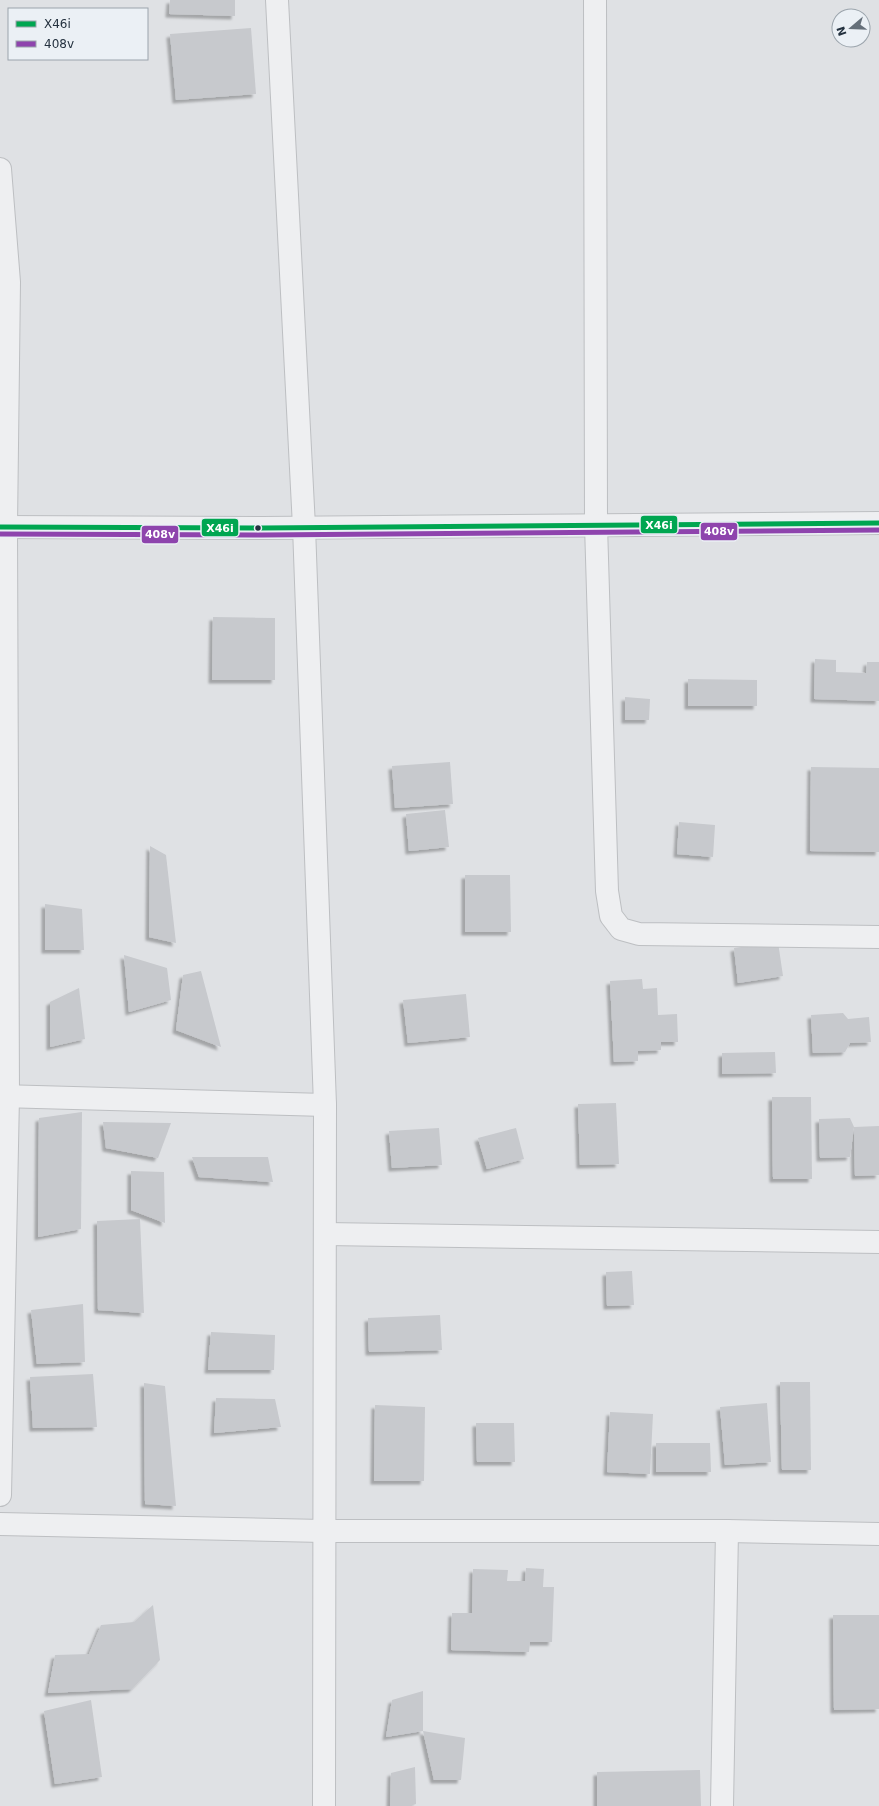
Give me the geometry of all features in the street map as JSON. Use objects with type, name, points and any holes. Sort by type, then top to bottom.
[{"type":"street","points":[[277,0],[304,527],[325,1105],[323,1531],[324,1806]]},
{"type":"street","points":[[595,0],[596,525],[607,891],[611,916],[621,929],[639,934],[879,937]]},
{"type":"street","points":[[0,169],[9,282],[3,527],[4,1096],[0,1495]]},
{"type":"street","points":[[3,527],[304,527],[879,523]]},
{"type":"street","points":[[4,1096],[325,1105]]},
{"type":"street","points":[[325,1234],[879,1242]]},
{"type":"street","points":[[0,1524],[323,1531],[727,1531],[879,1534]]},
{"type":"street","points":[[722,1806],[727,1531]]},
{"type":"building","points":[[170,0],[235,0],[235,16],[169,14]]},
{"type":"building","points":[[251,28],[256,94],[176,100],[170,34]]},
{"type":"building","points":[[213,617],[275,618],[275,680],[212,680]]},
{"type":"building","points":[[815,659],[836,660],[836,672],[866,673],[867,662],[879,662],[879,701],[814,699]]},
{"type":"building","points":[[688,679],[757,680],[757,706],[688,706]]},
{"type":"building","points":[[625,697],[650,699],[649,720],[625,720]]},
{"type":"building","points":[[450,762],[453,804],[395,808],[392,766]]},
{"type":"building","points":[[811,767],[879,768],[879,852],[810,851]]},
{"type":"building","points":[[445,810],[449,847],[409,851],[406,814]]},
{"type":"building","points":[[679,822],[715,825],[713,857],[677,854]]},
{"type":"building","points":[[150,846],[166,855],[176,943],[149,937]]},
{"type":"building","points":[[465,875],[510,875],[511,932],[465,932]]},
{"type":"building","points":[[45,904],[82,909],[84,950],[45,950]]},
{"type":"building","points":[[778,942],[783,976],[738,983],[734,948]]},
{"type":"building","points":[[124,955],[167,968],[171,1000],[129,1012]]},
{"type":"building","points":[[201,971],[221,1047],[176,1030],[183,975]]},
{"type":"building","points":[[642,979],[643,989],[657,988],[658,1015],[677,1014],[678,1042],[661,1042],[661,1050],[638,1051],[638,1061],[614,1062],[610,981]]},
{"type":"building","points":[[79,988],[85,1039],[50,1047],[50,1002]]},
{"type":"building","points":[[466,994],[470,1037],[408,1043],[403,1000]]},
{"type":"building","points":[[843,1013],[848,1019],[869,1017],[871,1042],[850,1043],[845,1052],[813,1053],[811,1015]]},
{"type":"building","points":[[775,1052],[776,1073],[722,1074],[722,1053]]},
{"type":"building","points":[[772,1097],[811,1097],[812,1179],[773,1179]]},
{"type":"building","points":[[616,1103],[619,1164],[580,1165],[578,1104]]},
{"type":"building","points":[[82,1112],[81,1229],[38,1237],[39,1118]]},
{"type":"building","points":[[850,1118],[854,1127],[850,1157],[820,1158],[819,1119]]},
{"type":"building","points":[[103,1122],[171,1123],[158,1158],[106,1148]]},
{"type":"building","points":[[879,1126],[879,1175],[855,1176],[854,1127]]},
{"type":"building","points":[[439,1128],[442,1165],[392,1168],[389,1131]]},
{"type":"building","points":[[516,1128],[524,1159],[487,1169],[478,1138]]},
{"type":"building","points":[[192,1157],[268,1157],[273,1182],[199,1177]]},
{"type":"building","points":[[131,1171],[164,1172],[165,1223],[131,1210]]},
{"type":"building","points":[[140,1219],[144,1313],[98,1310],[97,1221]]},
{"type":"building","points":[[632,1271],[634,1305],[607,1306],[606,1272]]},
{"type":"building","points":[[83,1304],[85,1362],[37,1364],[31,1310]]},
{"type":"building","points":[[440,1315],[442,1350],[369,1352],[368,1318]]},
{"type":"building","points":[[211,1332],[275,1335],[274,1370],[208,1370]]},
{"type":"building","points":[[93,1374],[97,1427],[33,1428],[30,1377]]},
{"type":"building","points":[[780,1382],[810,1382],[811,1470],[782,1470]]},
{"type":"building","points":[[144,1383],[165,1386],[176,1506],[145,1504]]},
{"type":"building","points":[[216,1398],[275,1399],[281,1427],[214,1433]]},
{"type":"building","points":[[767,1403],[771,1462],[725,1465],[720,1407]]},
{"type":"building","points":[[375,1405],[425,1407],[424,1481],[374,1481]]},
{"type":"building","points":[[610,1412],[653,1414],[650,1474],[607,1472]]},
{"type":"building","points":[[476,1423],[514,1423],[515,1462],[477,1462]]},
{"type":"building","points":[[656,1443],[710,1443],[711,1472],[656,1472]]},
{"type":"building","points":[[526,1568],[544,1569],[543,1587],[554,1587],[552,1642],[530,1642],[529,1652],[451,1650],[452,1613],[472,1613],[473,1569],[508,1570],[507,1581],[525,1581]]},
{"type":"building","points":[[153,1605],[160,1660],[132,1689],[48,1693],[55,1655],[89,1654],[101,1625],[134,1622]]},
{"type":"building","points":[[833,1615],[879,1615],[879,1709],[834,1710]]},
{"type":"building","points":[[423,1691],[423,1731],[386,1737],[392,1700]]},
{"type":"building","points":[[91,1700],[102,1777],[55,1784],[44,1711]]},
{"type":"building","points":[[423,1731],[465,1738],[461,1780],[434,1780]]},
{"type":"building","points":[[415,1767],[416,1804],[410,1806],[390,1806],[391,1773]]},
{"type":"building","points":[[700,1770],[701,1806],[597,1806],[597,1772]]},
{"type":"transit line","name":"X46i","points":[[0,527],[262,528],[879,523]]},
{"type":"transit line","name":"408v","points":[[0,534],[262,535],[879,530]]}]
